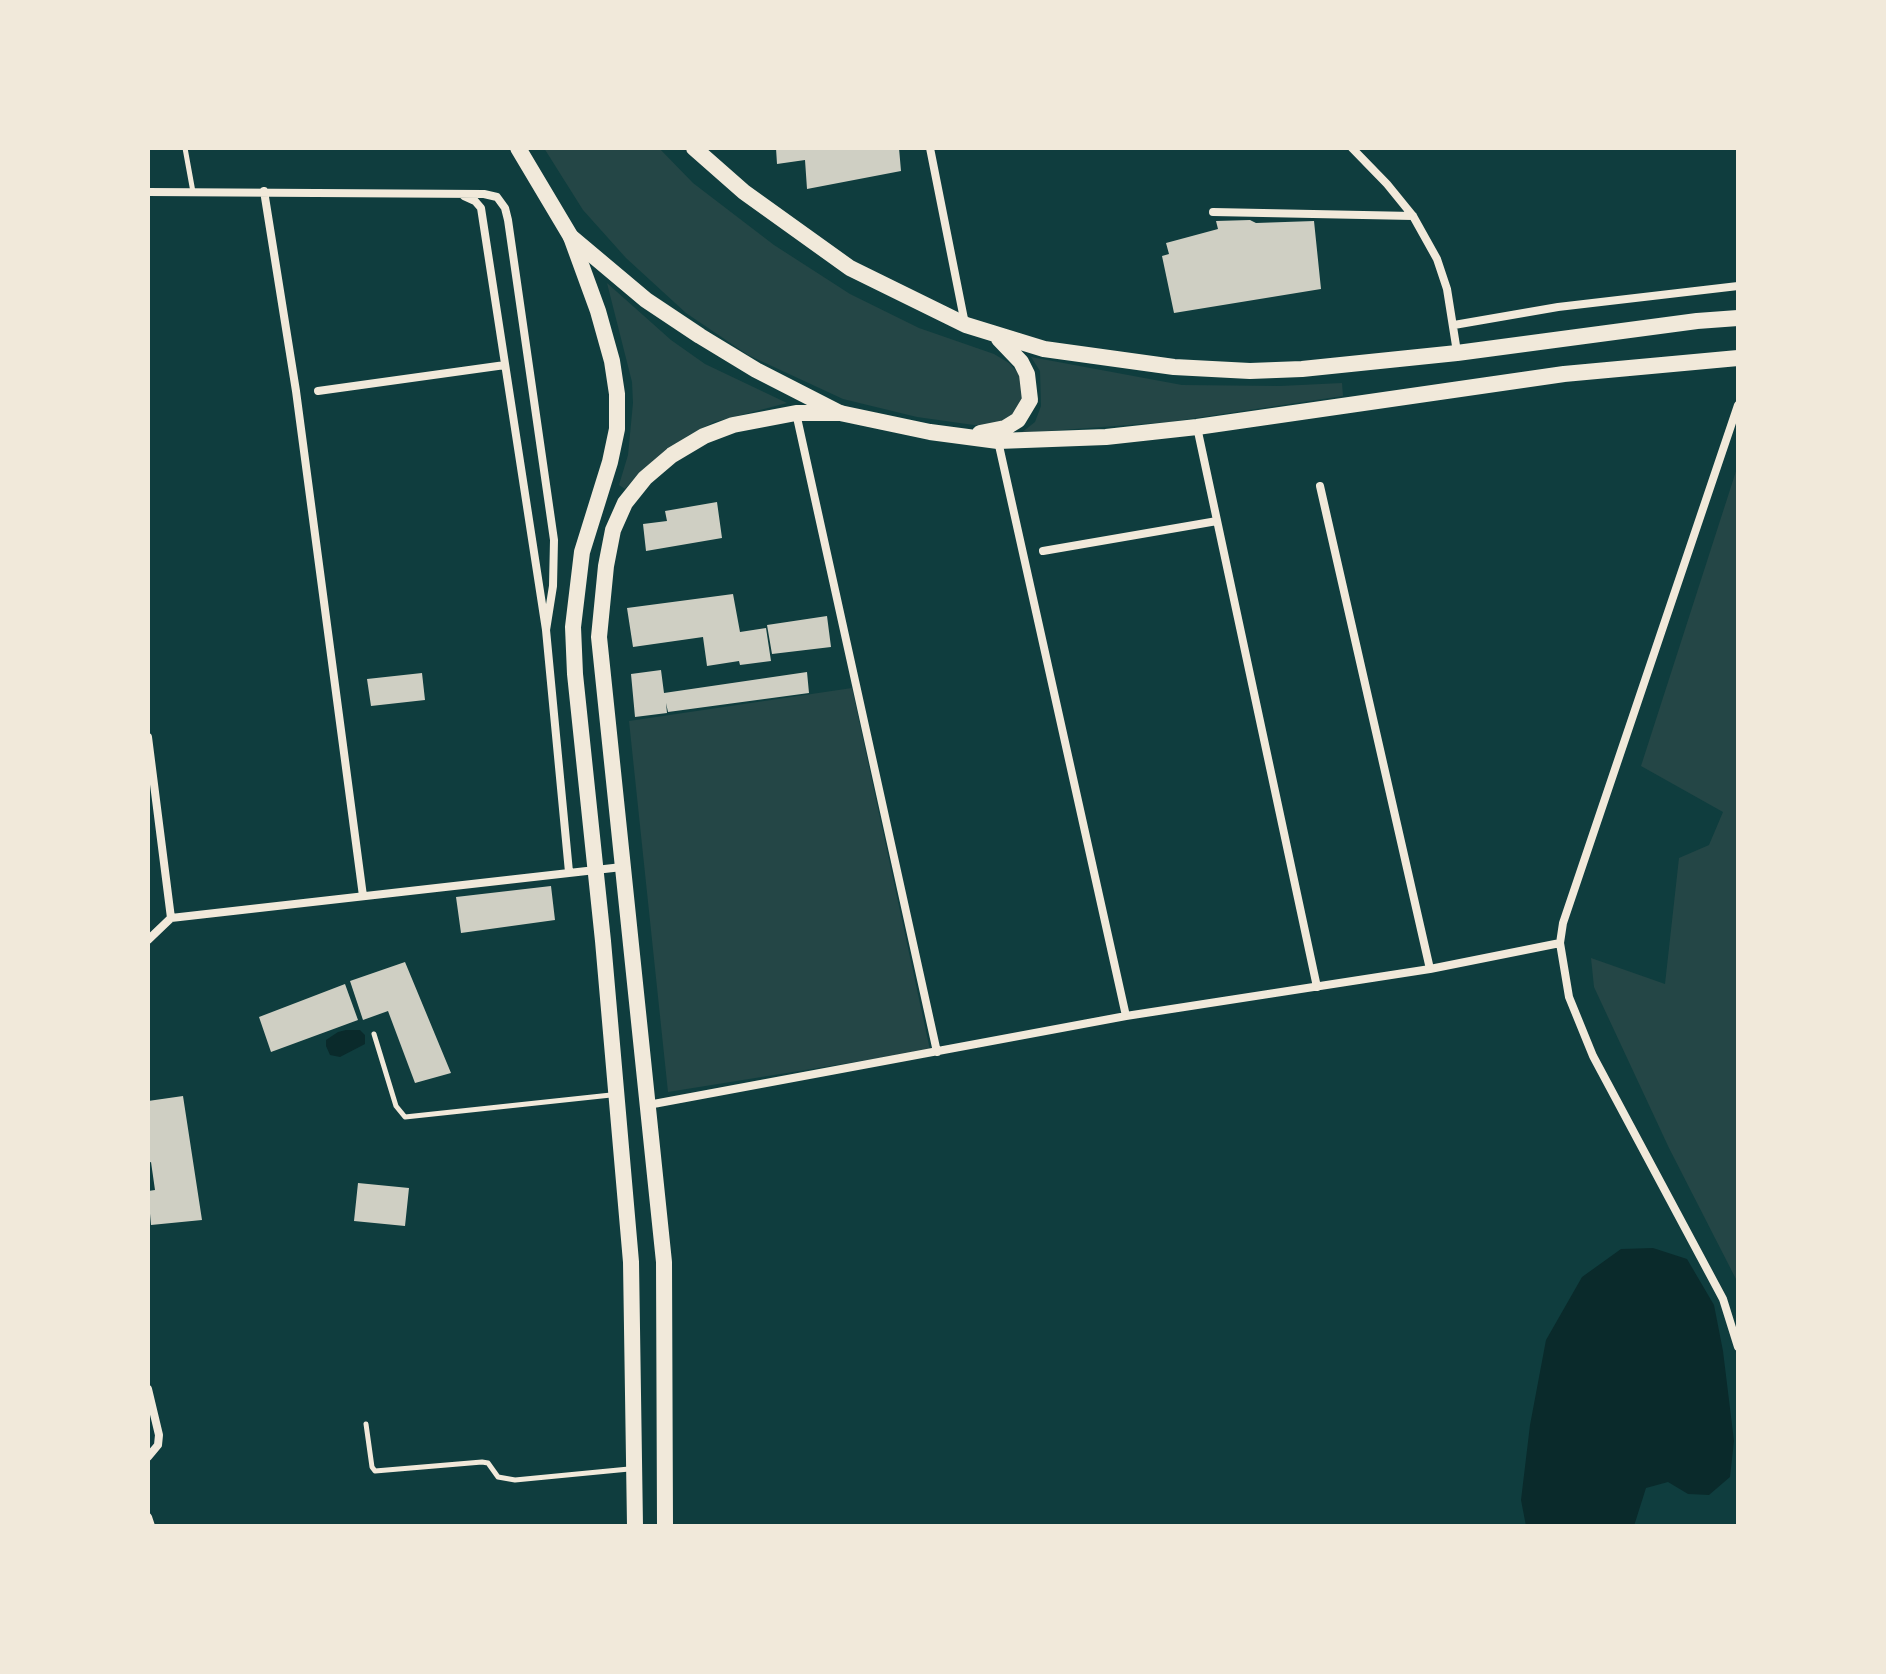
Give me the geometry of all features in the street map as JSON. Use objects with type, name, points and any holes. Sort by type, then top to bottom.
[{"type":"main road","points":[[518,148],[571,237],[598,311],[612,361],[617,394],[615,440],[582,552],[573,627],[631,1262],[635,1526]]},
{"type":"main road","points":[[694,148],[744,192],[850,268],[966,325],[1044,349],[1134,363],[1250,371],[1335,367],[1738,318]]},
{"type":"main road","points":[[571,237],[646,300],[700,336],[840,413]]},
{"type":"main road","points":[[950,435],[1005,428],[1025,411],[1030,400],[1027,374],[1016,355],[997,337]]},
{"type":"main road","points":[[665,1526],[664,1262],[599,637],[613,530],[625,503],[645,478],[672,455],[704,436],[733,425],[796,413],[840,413],[950,435],[998,441],[1106,437],[1197,427],[1564,374],[1738,358]]},
{"type":"street","points":[[930,148],[966,325]]},
{"type":"street","points":[[1352,148],[1413,216],[1437,259],[1447,289],[1457,353]]},
{"type":"street","points":[[264,191],[296,391],[363,896]]},
{"type":"street","points":[[148,192],[484,194],[497,197],[505,208],[508,220],[554,540],[553,586],[546,630]]},
{"type":"street","points":[[462,195],[481,208],[546,630],[569,872]]},
{"type":"street","points":[[1213,212],[1413,216]]},
{"type":"street","points":[[1454,325],[1558,307],[1738,286]]},
{"type":"street","points":[[318,391],[505,365]]},
{"type":"street","points":[[1738,405],[1567,911],[1560,943],[1569,997],[1593,1056],[1723,1299],[1738,1347]]},
{"type":"street","points":[[796,413],[937,1052]]},
{"type":"street","points":[[1197,427],[1317,987]]},
{"type":"street","points":[[998,441],[1126,1016]]},
{"type":"street","points":[[1320,486],[1430,969]]},
{"type":"street","points":[[1043,551],[1217,521]]},
{"type":"street","points":[[148,737],[171,918]]},
{"type":"street","points":[[148,940],[171,918],[623,867]]},
{"type":"street","points":[[648,1105],[1126,1016],[1430,969],[1560,943]]},
{"type":"street","points":[[148,1389],[159,1435],[158,1445],[148,1457]]},
{"type":"street","points":[[148,1517],[151,1526]]},
{"type":"lane","points":[[185,148],[193,192]]},
{"type":"lane","points":[[374,1034],[396,1106],[405,1117],[616,1095]]},
{"type":"lane","points":[[366,1424],[372,1467],[381,1472],[482,1462],[488,1463],[498,1477],[515,1480],[635,1468]]},
{"type":"shaded area","points":[[544,148],[659,148],[693,183],[774,245],[850,294],[919,328],[994,354],[1009,363],[1023,379],[1025,398],[1008,421],[981,426],[917,417],[843,399],[748,355],[686,313],[626,258],[583,210]]},
{"type":"shaded area","points":[[607,283],[671,340],[705,364],[787,403],[714,422],[689,435],[640,472],[625,489],[619,485],[628,455],[632,382]]},
{"type":"shaded area","points":[[1031,357],[1182,385],[1342,383],[1343,396],[1169,422],[1021,433],[1035,422],[1041,406],[1040,371]]},
{"type":"shaded area","points":[[1738,465],[1738,1283],[1669,1148],[1594,987],[1591,958],[1665,984],[1679,858],[1709,845],[1723,812],[1641,766]]},
{"type":"shaded area","points":[[852,688],[930,1050],[668,1092],[629,721]]},
{"type":"shaded area","points":[[346,1030],[360,1030],[365,1035],[365,1044],[340,1057],[330,1055],[326,1040]]},
{"type":"shaded area","points":[[1653,1248],[1687,1259],[1714,1305],[1734,1441],[1730,1477],[1709,1495],[1688,1494],[1668,1482],[1646,1488],[1634,1526],[1526,1526],[1521,1500],[1530,1425],[1546,1340],[1582,1277],[1621,1249]]},
{"type":"building","points":[[776,148],[899,148],[901,171],[807,189],[805,160],[777,164]]},
{"type":"building","points":[[1250,220],[1256,223],[1314,221],[1321,289],[1174,313],[1162,256],[1169,254],[1166,243],[1218,229],[1216,221]]},
{"type":"building","points":[[717,502],[722,538],[646,551],[643,524],[667,521],[665,511]]},
{"type":"building","points":[[733,594],[740,632],[766,628],[771,661],[740,665],[739,661],[707,666],[703,637],[633,647],[627,608]]},
{"type":"building","points":[[827,616],[831,647],[772,654],[767,625]]},
{"type":"building","points":[[661,670],[664,693],[807,672],[809,693],[668,712],[666,703],[667,713],[635,717],[631,674]]},
{"type":"building","points":[[422,673],[425,700],[371,706],[367,679]]},
{"type":"building","points":[[551,886],[555,920],[461,933],[456,897]]},
{"type":"building","points":[[405,962],[451,1073],[415,1083],[388,1011],[363,1020],[350,981]]},
{"type":"building","points":[[345,984],[358,1020],[271,1052],[259,1017]]},
{"type":"building","points":[[183,1096],[202,1220],[151,1225],[148,1191],[155,1190],[151,1162],[148,1163],[148,1101]]},
{"type":"building","points":[[358,1183],[409,1188],[405,1226],[354,1221]]}]
